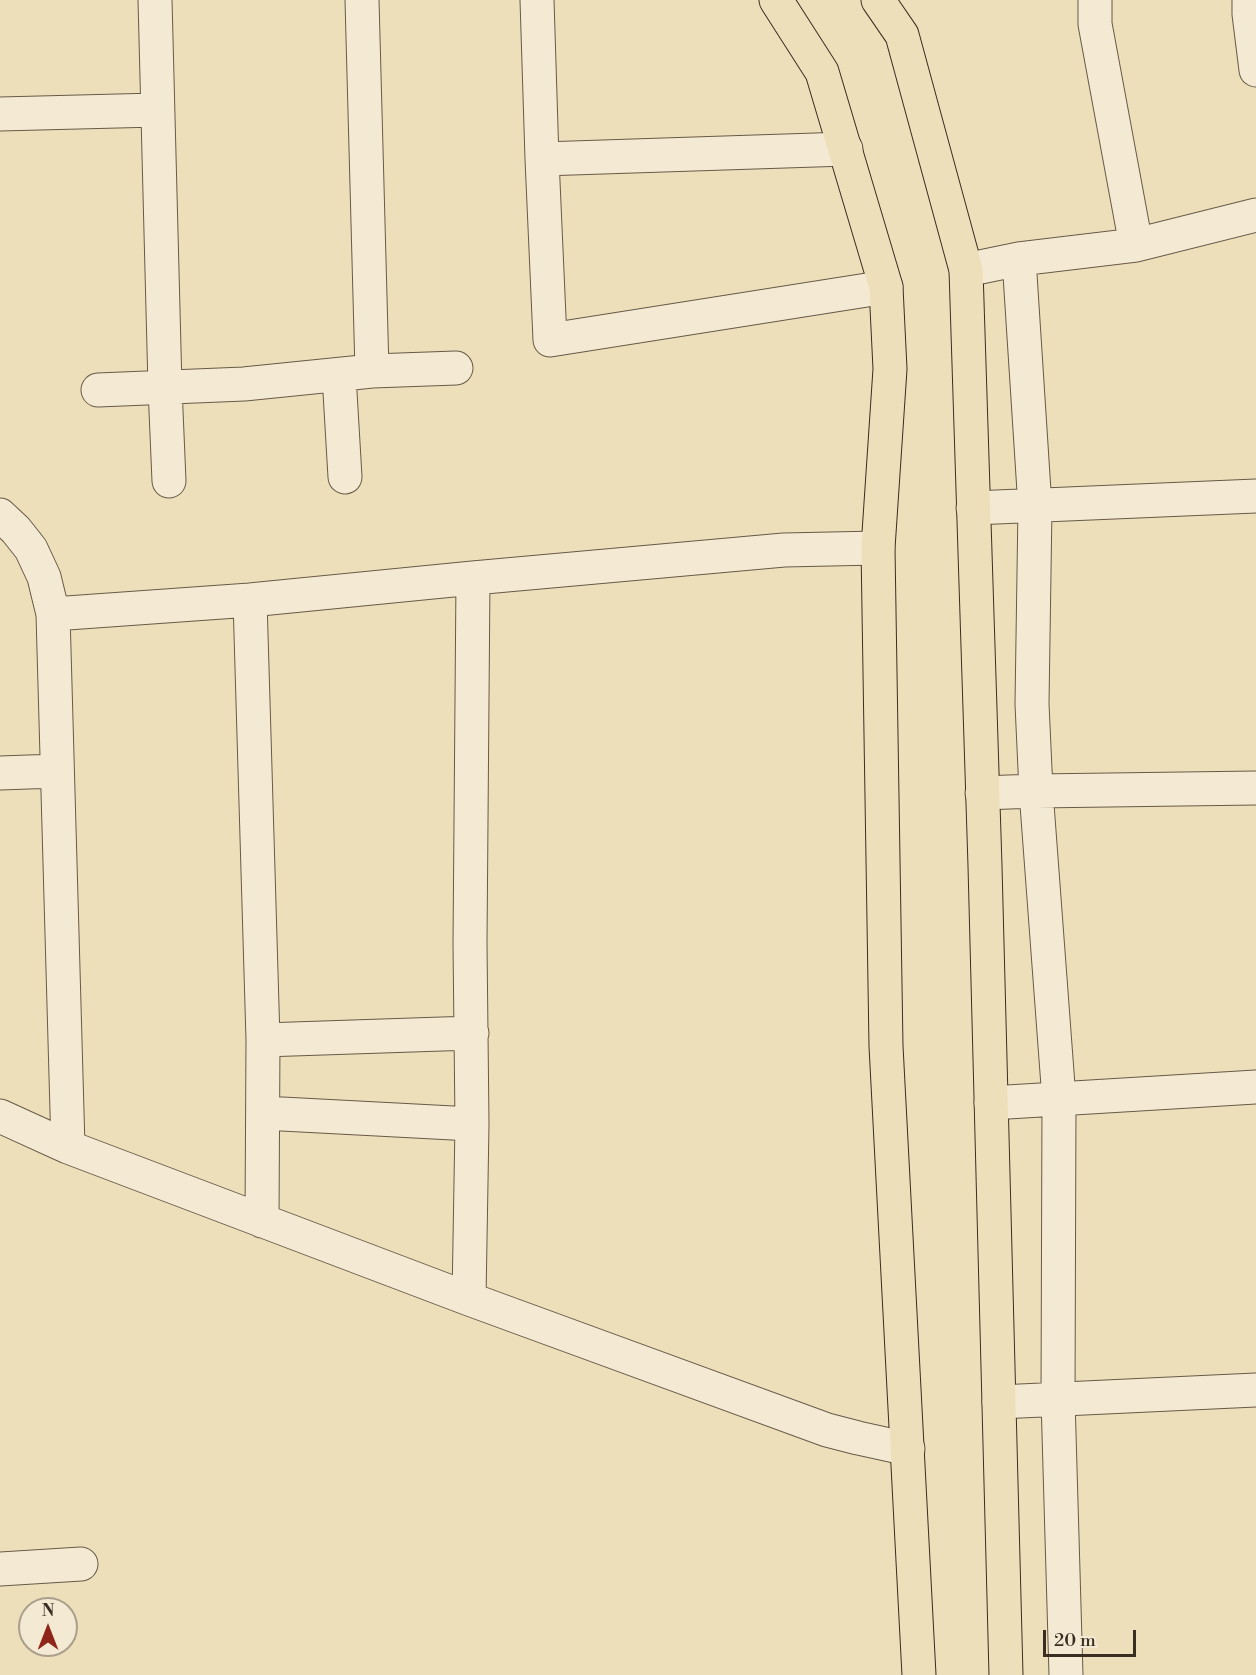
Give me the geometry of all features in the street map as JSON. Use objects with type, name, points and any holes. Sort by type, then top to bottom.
[{"type":"highway","points":[[776,0],[822,72],[886,287],[890,369],[878,548],[886,1046],[919,1675]]},
{"type":"highway","points":[[879,0],[902,35],[966,270],[1006,1675]]},
{"type":"street","points":[[155,0],[169,482]]},
{"type":"street","points":[[362,0],[372,371]]},
{"type":"street","points":[[537,0],[550,340],[886,287]]},
{"type":"street","points":[[1095,0],[1095,24],[1136,245]]},
{"type":"street","points":[[1249,0],[1256,70]]},
{"type":"street","points":[[0,114],[157,110]]},
{"type":"street","points":[[542,159],[846,149]]},
{"type":"street","points":[[966,270],[1019,259],[1136,245],[1256,215]]},
{"type":"street","points":[[1019,259],[1035,507],[1032,704],[1036,791],[1059,1099],[1058,1399],[1066,1675]]},
{"type":"street","points":[[98,390],[244,384],[372,371],[456,368]]},
{"type":"street","points":[[339,375],[345,477]]},
{"type":"street","points":[[973,508],[1256,496]]},
{"type":"street","points":[[0,515],[31,549],[44,577],[53,614],[68,1147]]},
{"type":"street","points":[[53,614],[250,600],[784,550],[878,548]]},
{"type":"street","points":[[469,1299],[472,1124],[470,943],[473,578]]},
{"type":"street","points":[[250,600],[262,1040],[262,1221]]},
{"type":"street","points":[[0,773],[57,771]]},
{"type":"street","points":[[982,793],[1256,788]]},
{"type":"street","points":[[262,1040],[472,1033]]},
{"type":"street","points":[[991,1103],[1256,1087]]},
{"type":"street","points":[[263,1113],[472,1124]]},
{"type":"street","points":[[0,1116],[68,1147],[469,1299],[827,1430],[908,1449]]},
{"type":"street","points":[[999,1402],[1256,1390]]},
{"type":"street","points":[[0,1569],[81,1564]]}]
